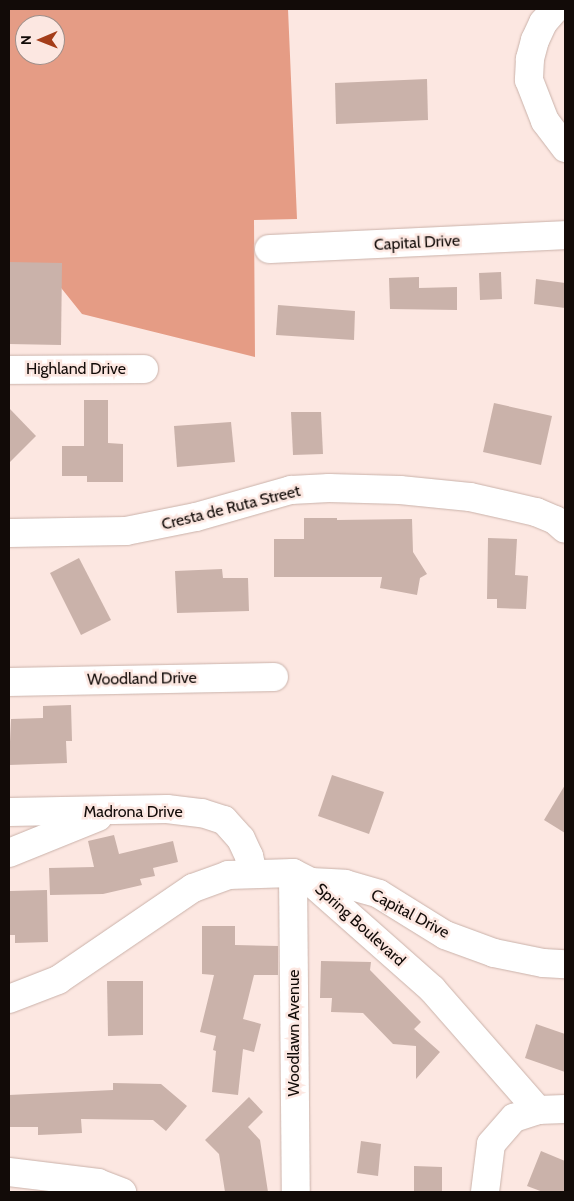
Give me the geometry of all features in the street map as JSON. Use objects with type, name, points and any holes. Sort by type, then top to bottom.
[{"type":"street","points":[[555,9],[543,22],[535,40],[530,59],[529,80],[544,121],[565,148]]},
{"type":"street","name":"Capital Drive","points":[[269,249],[565,235]]},
{"type":"street","name":"Highland Drive","points":[[9,370],[144,369]]},
{"type":"street","name":"Cresta de Ruta Street","points":[[9,533],[126,531],[196,518],[291,490],[329,488],[400,490],[470,497],[536,512],[555,520],[565,529]]},
{"type":"street","name":"Woodland Drive","points":[[9,682],[274,677]]},
{"type":"street","name":"Madrona Drive","points":[[9,812],[167,809],[202,813],[224,820],[241,839],[249,856],[253,874]]},
{"type":"street","points":[[9,853],[113,811]]},
{"type":"street","points":[[9,1000],[58,980],[193,888],[228,875],[253,874],[302,877]]},
{"type":"street","name":"Capital Drive","points":[[302,877],[345,884],[379,894],[445,935],[494,953],[544,963],[565,964]]},
{"type":"street","name":"Spring Boulevard","points":[[302,877],[432,989],[538,1110]]},
{"type":"street","name":"Woodlawn Avenue","points":[[296,1192],[302,877]]},
{"type":"street","points":[[485,1192],[491,1144],[514,1118],[538,1110],[565,1108]]},
{"type":"street","points":[[9,1172],[98,1183],[122,1192]]},
{"type":"shaded area","points":[[9,9],[288,9],[297,219],[254,220],[255,357],[82,314],[50,274],[9,265]]},
{"type":"building","points":[[427,79],[428,120],[336,124],[335,83]]},
{"type":"building","points":[[9,262],[62,263],[61,345],[9,344]]},
{"type":"building","points":[[501,272],[502,299],[480,300],[479,273]]},
{"type":"building","points":[[419,277],[419,288],[457,287],[457,310],[390,309],[389,278]]},
{"type":"building","points":[[536,279],[565,283],[565,308],[534,304]]},
{"type":"building","points":[[278,305],[355,311],[354,340],[276,335]]},
{"type":"building","points":[[84,400],[108,400],[108,443],[123,444],[123,482],[87,482],[87,476],[62,476],[62,446],[84,446]]},
{"type":"building","points":[[494,403],[552,416],[541,465],[483,452]]},
{"type":"building","points":[[9,408],[36,436],[9,463]]},
{"type":"building","points":[[291,412],[321,412],[323,454],[293,455]]},
{"type":"building","points":[[231,422],[235,462],[177,467],[174,426]]},
{"type":"building","points":[[304,518],[337,518],[337,520],[412,519],[413,552],[427,574],[420,578],[417,595],[380,588],[382,577],[274,577],[274,539],[304,539]]},
{"type":"building","points":[[488,538],[517,539],[515,575],[528,576],[526,609],[497,608],[497,599],[487,599]]},
{"type":"building","points":[[79,558],[111,620],[81,635],[50,573]]},
{"type":"building","points":[[222,569],[223,578],[248,578],[249,611],[177,613],[175,571]]},
{"type":"building","points":[[71,705],[72,741],[66,741],[67,763],[9,765],[11,719],[43,718],[43,706]]},
{"type":"building","points":[[332,775],[384,792],[369,834],[318,816]]},
{"type":"building","points":[[565,785],[565,833],[544,820]]},
{"type":"building","points":[[114,835],[119,854],[173,841],[178,862],[153,868],[155,876],[140,879],[142,885],[103,894],[50,895],[49,868],[94,867],[88,841]]},
{"type":"building","points":[[47,890],[48,942],[15,943],[15,935],[9,935],[10,891]]},
{"type":"building","points":[[202,926],[235,926],[235,945],[278,946],[278,975],[254,975],[243,1019],[261,1024],[254,1052],[243,1049],[238,1095],[212,1092],[216,1051],[213,1050],[216,1036],[200,1032],[214,975],[202,974]]},
{"type":"building","points":[[321,961],[371,962],[370,970],[421,1022],[414,1029],[440,1052],[416,1079],[416,1046],[393,1044],[363,1013],[331,1012],[332,998],[320,998]]},
{"type":"building","points":[[107,981],[143,981],[143,1035],[108,1036]]},
{"type":"building","points":[[536,1024],[565,1034],[565,1072],[525,1058]]},
{"type":"building","points":[[113,1083],[161,1084],[187,1106],[166,1131],[153,1120],[81,1119],[82,1133],[38,1135],[38,1127],[9,1127],[9,1095],[113,1090]]},
{"type":"building","points":[[249,1097],[263,1112],[248,1127],[260,1140],[268,1192],[225,1192],[219,1154],[205,1140]]},
{"type":"building","points":[[361,1141],[381,1144],[378,1176],[357,1173]]},
{"type":"building","points":[[541,1151],[565,1161],[565,1192],[543,1192],[527,1186]]},
{"type":"building","points":[[414,1166],[442,1167],[442,1192],[414,1192]]}]
